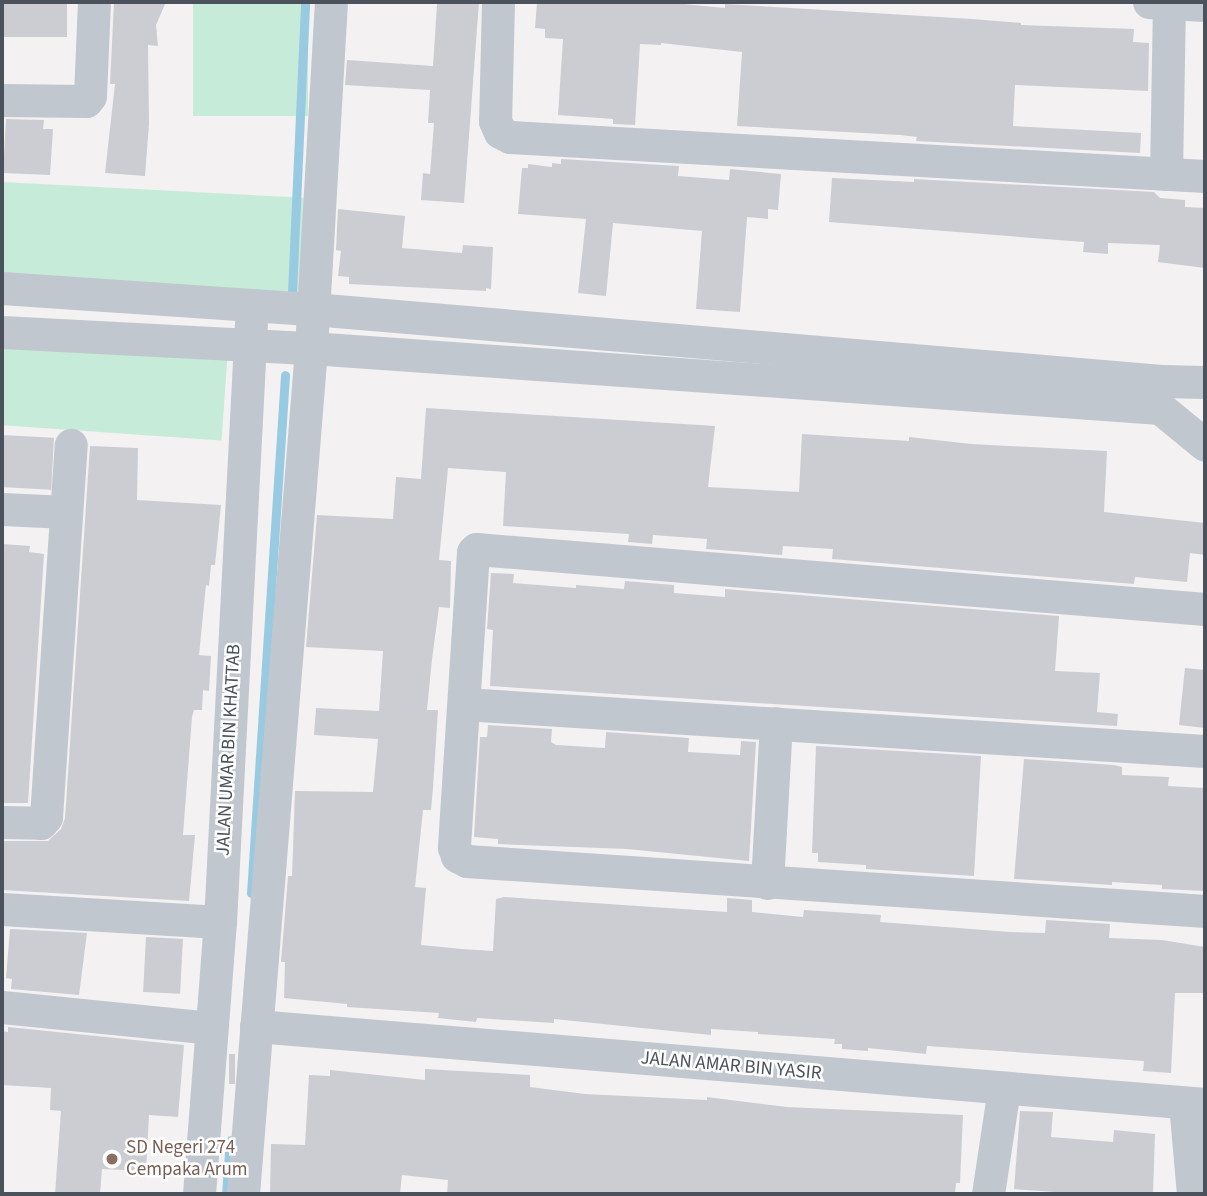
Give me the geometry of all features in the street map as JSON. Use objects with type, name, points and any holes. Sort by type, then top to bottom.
[{"type":"street","points":[[2,100],[86,101],[90,96],[94,2]]},
{"type":"street","points":[[243,1194],[311,348],[331,2]]},
{"type":"street","points":[[498,2],[495,121],[500,132],[510,137],[1205,176]]},
{"type":"street","points":[[1166,174],[1158,2],[1205,5]]},
{"type":"street","points":[[2,288],[313,309],[1161,395],[1205,445]]},
{"type":"street","name":"JALAN UMAR BIN KHATTAB","points":[[199,1194],[220,922],[251,305]]},
{"type":"street","points":[[2,332],[1161,395],[1205,382]]},
{"type":"street","points":[[2,822],[41,823],[46,817],[71,444]]},
{"type":"street","points":[[2,509],[66,512]]},
{"type":"street","points":[[1205,609],[476,550],[473,552],[454,847],[462,859],[767,883],[1205,911]]},
{"type":"street","points":[[464,704],[1205,751]]},
{"type":"street","points":[[767,883],[776,723]]},
{"type":"street","points":[[2,909],[220,922]]},
{"type":"street","name":"JALAN AMAR BIN YASIR","points":[[2,1007],[210,1036],[255,1036],[1195,1103]]},
{"type":"street","points":[[989,1194],[1004,1088]]},
{"type":"street","points":[[1193,1194],[1195,1103]]},
{"type":"green space","points":[[193,2],[308,2],[308,116],[193,116]]},
{"type":"green space","points":[[2,182],[305,198],[300,294],[2,278]]},
{"type":"green space","points":[[2,340],[227,356],[222,441],[2,425]]},
{"type":"building","points":[[2,2],[67,2],[67,37],[2,37]]},
{"type":"building","points":[[114,2],[166,2],[156,25],[158,46],[148,45],[149,124],[145,176],[105,173],[115,84],[110,84]]},
{"type":"building","points":[[479,2],[464,203],[421,200],[423,173],[430,174],[434,123],[428,123],[430,90],[345,85],[347,60],[433,66],[437,4]]},
{"type":"building","points":[[537,2],[663,2],[725,8],[725,4],[972,19],[1021,25],[1134,29],[1133,42],[1149,43],[1148,91],[1015,85],[1013,126],[1141,133],[1140,153],[916,141],[917,137],[900,135],[737,126],[742,52],[661,43],[640,44],[635,125],[613,124],[613,119],[558,115],[563,39],[545,38],[545,29],[535,28]]},
{"type":"building","points":[[6,119],[44,120],[43,129],[53,129],[50,175],[3,173]]},
{"type":"building","points":[[561,159],[679,166],[678,176],[729,180],[730,169],[781,174],[778,210],[768,209],[768,219],[747,217],[740,312],[696,309],[702,231],[613,223],[606,296],[578,293],[586,219],[518,214],[522,168],[528,168],[528,164],[552,167],[552,163],[561,164]]},
{"type":"building","points":[[832,178],[914,182],[914,179],[1154,192],[1160,198],[1185,200],[1185,207],[1205,208],[1205,268],[1158,262],[1160,245],[1108,243],[1108,254],[1083,252],[1084,242],[829,222]]},
{"type":"building","points":[[338,209],[405,216],[402,248],[462,253],[463,245],[493,247],[491,289],[486,288],[486,291],[349,284],[349,277],[338,276],[341,251],[336,250]]},
{"type":"building","points":[[426,408],[715,426],[708,487],[799,492],[802,434],[909,441],[909,437],[971,444],[1107,451],[1104,512],[1205,523],[1205,555],[1190,553],[1187,582],[1135,577],[1134,584],[832,559],[833,549],[783,546],[782,555],[706,549],[707,539],[653,535],[652,544],[628,542],[629,534],[503,526],[506,472],[448,468],[439,560],[451,561],[450,608],[439,607],[432,659],[427,710],[438,710],[433,788],[431,810],[423,810],[415,887],[426,888],[421,945],[462,949],[493,951],[496,899],[504,897],[727,912],[727,898],[752,900],[752,912],[803,917],[804,910],[881,915],[880,922],[1010,932],[1045,933],[1046,920],[1110,924],[1109,938],[1162,940],[1205,947],[1205,993],[1175,993],[1171,1073],[1143,1071],[1144,1061],[927,1046],[926,1054],[868,1048],[868,1051],[842,1049],[842,1044],[834,1044],[835,1039],[758,1032],[711,1029],[711,1035],[554,1019],[554,1023],[477,1018],[476,1022],[438,1018],[439,1013],[347,1007],[347,1004],[284,998],[285,962],[281,962],[288,876],[292,876],[295,791],[373,792],[378,739],[314,735],[316,708],[379,711],[383,651],[306,647],[317,515],[393,519],[396,477],[421,479]]},
{"type":"building","points":[[2,435],[54,438],[51,490],[2,487]]},
{"type":"building","points":[[90,446],[138,448],[137,500],[221,505],[215,565],[211,565],[209,586],[206,585],[199,655],[211,656],[209,691],[203,690],[202,710],[194,710],[192,717],[183,835],[195,835],[189,901],[2,890],[2,841],[48,841],[61,829],[65,818]]},
{"type":"building","points":[[2,544],[30,546],[29,552],[44,554],[28,803],[2,803]]},
{"type":"building","points":[[491,573],[514,574],[513,583],[576,588],[576,585],[624,589],[625,581],[674,585],[674,593],[725,597],[725,589],[1059,616],[1055,671],[1100,673],[1097,712],[1118,714],[1117,726],[490,686],[493,630],[487,629]]},
{"type":"building","points":[[1185,668],[1205,670],[1205,728],[1179,725]]},
{"type":"building","points":[[488,725],[552,729],[551,742],[556,745],[605,748],[606,732],[689,738],[688,752],[740,755],[741,741],[756,742],[749,861],[627,849],[498,844],[498,839],[474,837],[480,737],[487,737]]},
{"type":"building","points":[[816,746],[981,756],[974,876],[866,869],[866,865],[818,862],[818,853],[812,853]]},
{"type":"building","points":[[1024,759],[1114,765],[1122,767],[1122,775],[1169,777],[1168,786],[1205,788],[1205,891],[1162,889],[1162,885],[1014,879]]},
{"type":"building","points":[[10,929],[87,933],[79,995],[11,989],[12,979],[6,978]]},
{"type":"building","points":[[146,937],[183,939],[180,994],[143,992]]},
{"type":"building","points":[[8,1027],[184,1045],[178,1117],[149,1115],[146,1171],[102,1169],[100,1194],[55,1194],[61,1111],[50,1110],[51,1088],[2,1085],[2,1031],[8,1032]]},
{"type":"building","points":[[229,1054],[235,1054],[235,1084],[229,1084]]},
{"type":"building","points":[[425,1069],[530,1075],[530,1087],[585,1094],[707,1100],[707,1097],[787,1107],[963,1115],[960,1183],[956,1183],[955,1194],[447,1194],[448,1180],[402,1175],[400,1194],[270,1194],[271,1144],[305,1145],[309,1075],[330,1076],[330,1070],[425,1080]]},
{"type":"building","points":[[1020,1111],[1053,1112],[1051,1137],[1113,1142],[1114,1130],[1155,1134],[1153,1194],[1082,1194],[1014,1189]]},
{"type":"waterway","points":[[292,292],[305,2]]},
{"type":"waterway","points":[[251,893],[285,375]]},
{"type":"waterway","points":[[226,1194],[230,1140]]},
{"type":"place","name":"SD Negeri 274 Cempaka Arum","points":[[112,1159]]}]
